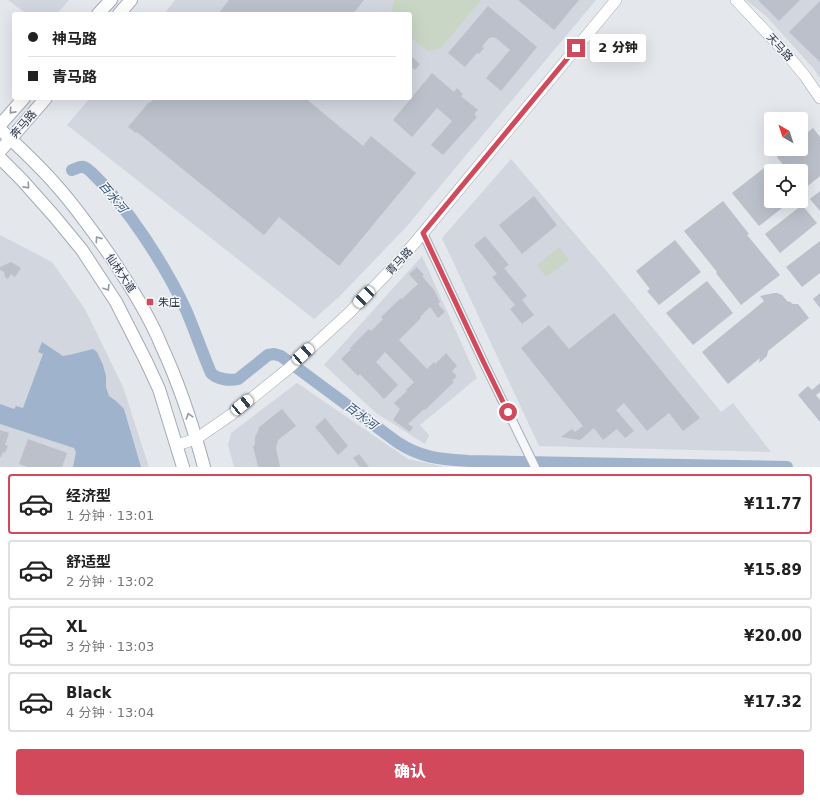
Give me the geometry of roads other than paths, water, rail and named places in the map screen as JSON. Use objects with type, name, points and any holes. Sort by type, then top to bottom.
[{"type":"main road","points":[[100,12],[111,0]]},
{"type":"main road","points":[[121,12],[131,0]]},
{"type":"main road","name":"奔马路","points":[[0,125],[22,100]]},
{"type":"main road","name":"奔马路","points":[[0,151],[44,100]]},
{"type":"main road","name":"仙林大道","points":[[0,129],[56,184],[119,269],[143,308],[162,346],[176,379],[188,412],[204,467]]},
{"type":"main road","name":"仙林大道","points":[[0,158],[22,180],[82,250],[116,302],[157,385],[183,467]]},
{"type":"main road","points":[[157,385],[176,379]]},
{"type":"street","name":"青马路","points":[[177,445],[196,439],[232,414],[288,369],[349,313],[401,259],[616,0]]},
{"type":"street","name":"天马路","points":[[736,0],[785,52],[805,76],[820,98]]},
{"type":"street","points":[[423,233],[535,467]]},
{"type":"water","points":[[42,342],[63,356],[93,349],[97,352],[106,376],[106,387],[109,396],[124,409],[141,467],[73,467],[76,452],[74,448],[0,424],[0,404],[14,409],[16,406],[23,408],[43,354],[38,352]]},
{"type":"waterway","name":"百水河","points":[[72,170],[82,167],[90,171],[115,198],[139,229],[174,286],[186,310],[211,373],[216,377],[227,380],[235,380],[268,355],[274,354],[281,356],[397,442],[423,455],[431,457],[468,461],[787,467]]},
{"type":"place","name":"朱庄","points":[[150,302]]}]
